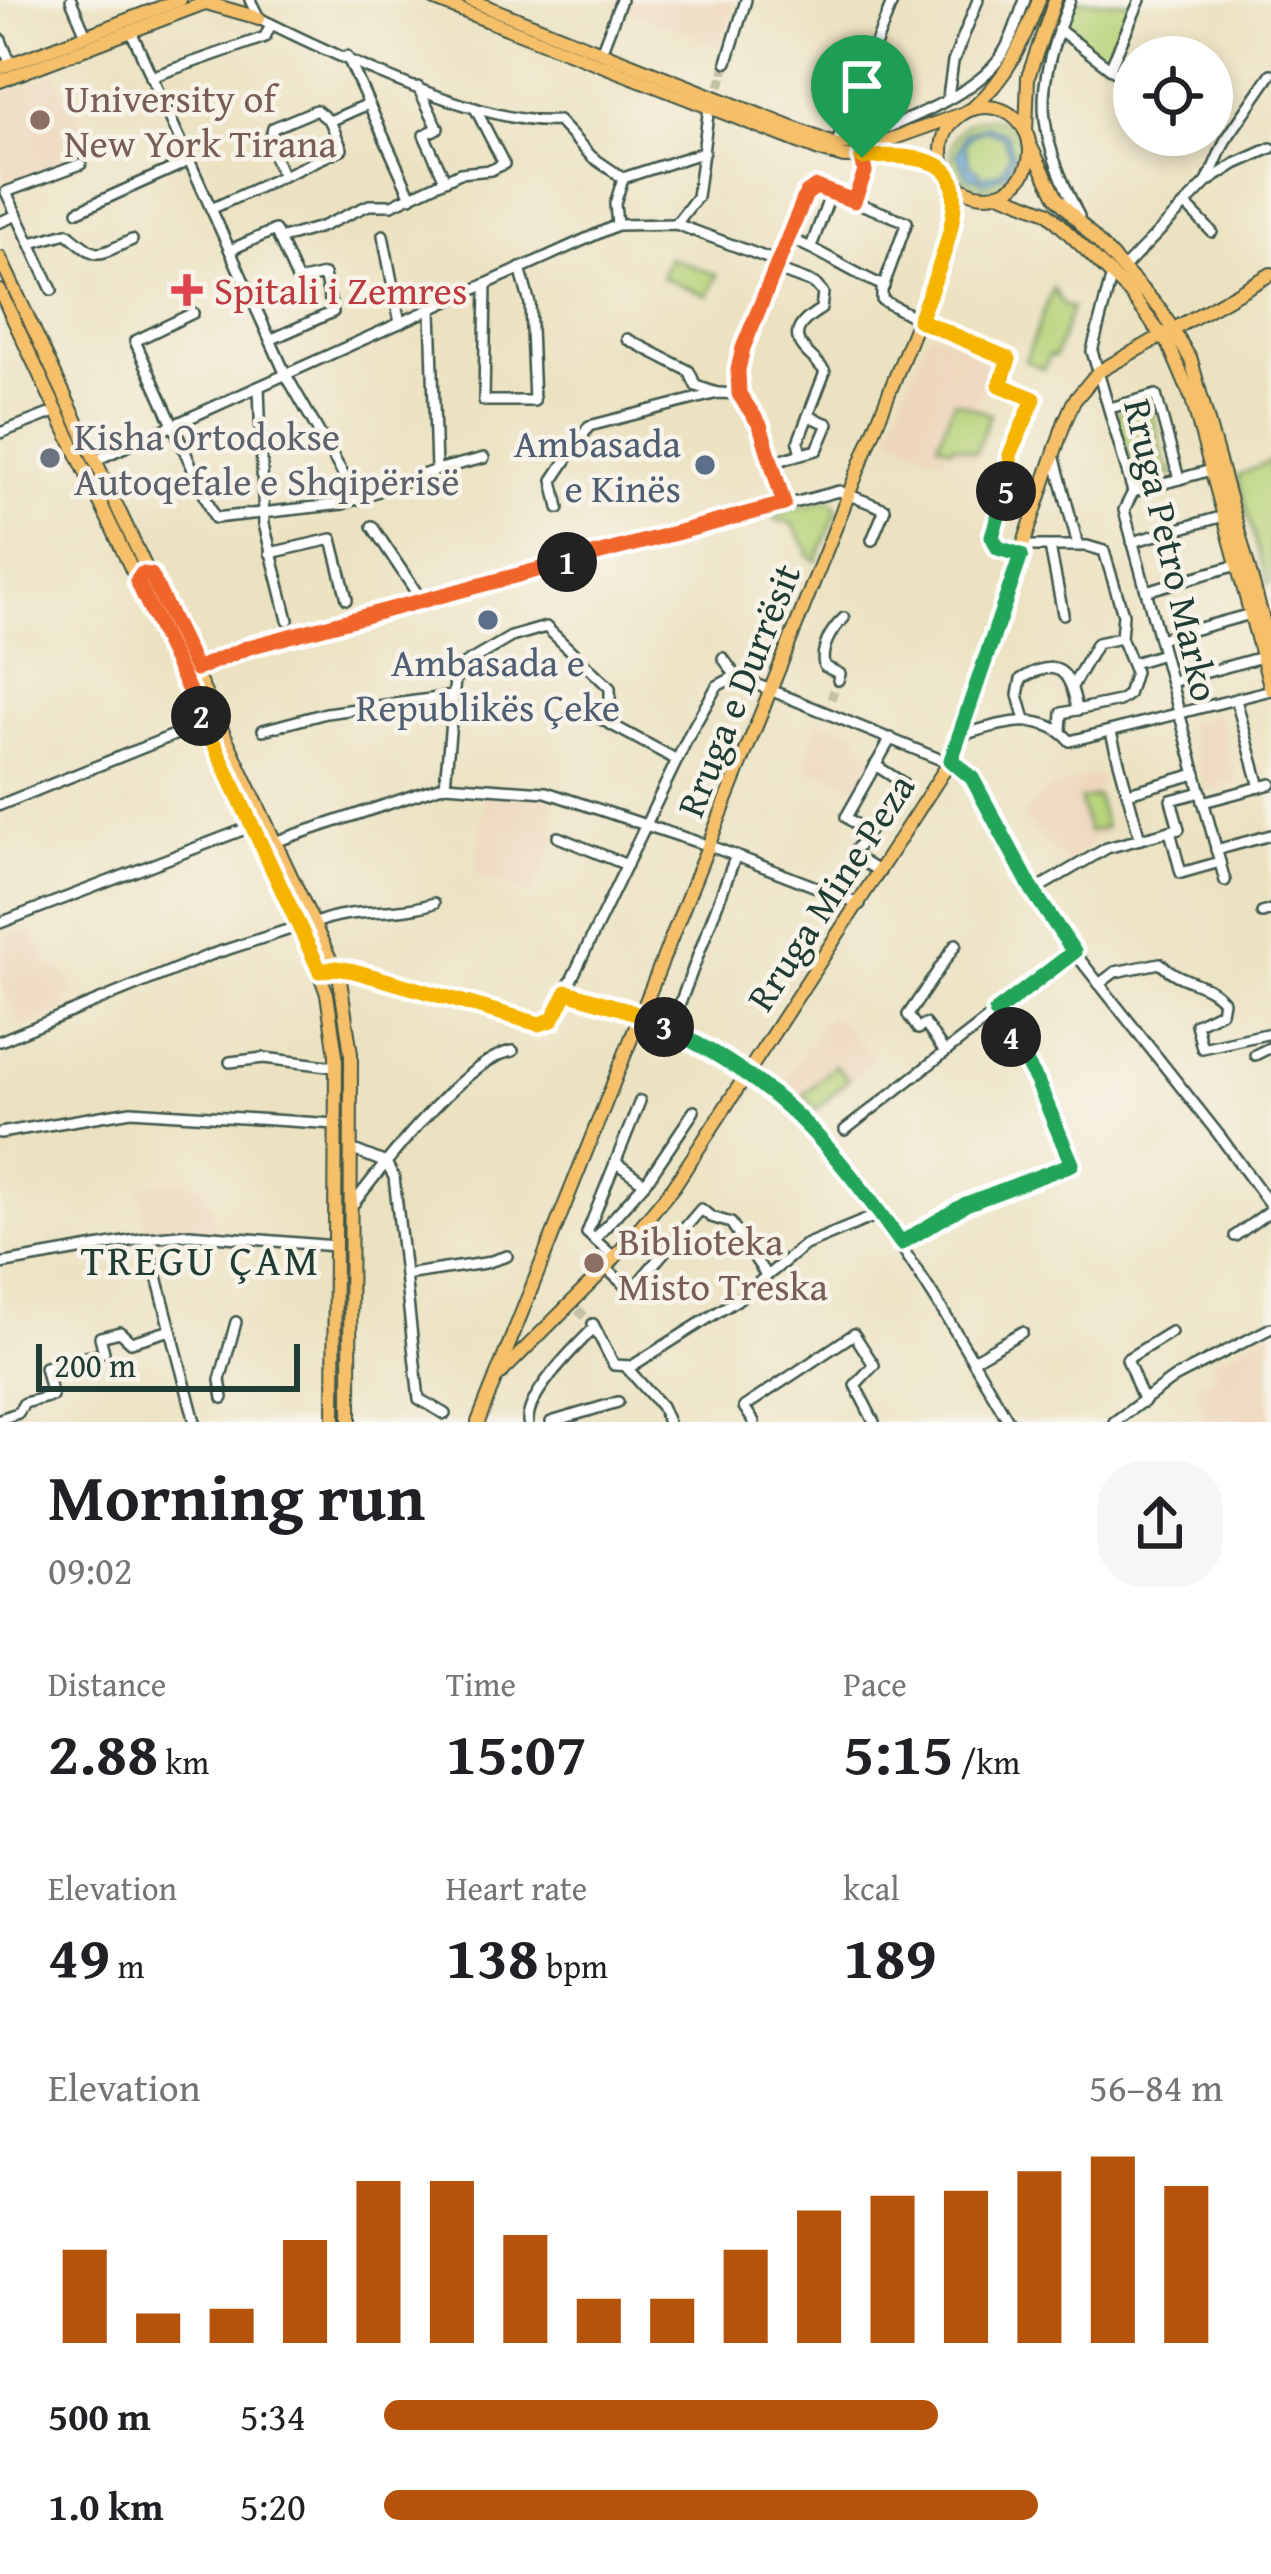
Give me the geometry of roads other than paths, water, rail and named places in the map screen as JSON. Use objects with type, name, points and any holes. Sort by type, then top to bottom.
[{"type":"main road","points":[[5,66],[180,0]]},
{"type":"main road","points":[[435,0],[715,97],[819,150],[862,158],[906,156],[949,175],[968,191],[999,193],[1047,212],[1117,271]]},
{"type":"main road","points":[[470,0],[836,145],[886,141],[967,111],[1004,110],[1028,138],[1049,185],[1187,351],[1196,370],[1267,653],[1271,690]]},
{"type":"main road","points":[[949,175],[944,139],[1001,82],[1039,0]]},
{"type":"main road","points":[[999,193],[1024,174],[1028,77],[1055,0]]},
{"type":"main road","points":[[0,81],[209,1],[265,21]]},
{"type":"main road","name":"Rruga e Durrësit","points":[[480,1420],[919,320],[950,229],[949,175]]},
{"type":"main road","points":[[0,258],[9,305],[56,411],[144,578],[204,723],[320,971],[333,1021],[336,1066],[334,1422]]},
{"type":"main road","name":"Rruga Mine Peza","points":[[496,1378],[575,1306],[668,1193],[951,760],[1074,401],[1098,372],[1271,274]]},
{"type":"main road","points":[[9,305],[96,460],[134,557]]},
{"type":"main road","points":[[1187,351],[1186,336],[1196,316]]},
{"type":"main road","points":[[1168,331],[1251,614],[1267,653]]},
{"type":"main road","points":[[144,578],[196,669],[336,968],[350,1035],[350,1422]]},
{"type":"main road","points":[[320,971],[336,968]]},
{"type":"main road","points":[[335,1207],[351,1207]]},
{"type":"main road","points":[[515,1329],[518,1342],[531,1344]]},
{"type":"street","points":[[71,0],[86,35]]},
{"type":"street","points":[[250,0],[265,21],[418,87],[535,124],[558,121],[592,157],[623,178]]},
{"type":"street","points":[[601,52],[621,0]]},
{"type":"street","points":[[727,62],[746,0]]},
{"type":"street","points":[[836,145],[893,0]]},
{"type":"street","points":[[948,97],[953,62],[978,0]]},
{"type":"street","points":[[836,145],[871,134],[948,97],[996,63],[1025,0]]},
{"type":"street","points":[[1070,0],[1044,73],[1043,111],[1054,163],[1086,232]]},
{"type":"street","points":[[1110,68],[1140,0]]},
{"type":"street","points":[[151,77],[266,37],[265,21]]},
{"type":"street","points":[[1058,29],[1113,72]]},
{"type":"street","points":[[130,31],[286,375],[358,500]]},
{"type":"street","points":[[0,38],[5,66]]},
{"type":"street","points":[[347,56],[411,196]]},
{"type":"street","points":[[1207,182],[1225,141],[1271,74]]},
{"type":"street","points":[[418,87],[438,128],[424,135],[445,180]]},
{"type":"street","points":[[676,224],[697,197],[715,97]]},
{"type":"street","points":[[330,122],[368,104]]},
{"type":"street","points":[[279,239],[378,205],[392,205],[460,173],[504,164],[475,108]]},
{"type":"street","points":[[211,208],[342,148],[330,122],[316,110],[272,128],[268,139],[282,174]]},
{"type":"street","points":[[1117,271],[1207,182],[1271,148]]},
{"type":"street","points":[[623,178],[704,152]]},
{"type":"street","points":[[854,201],[865,172],[862,158]]},
{"type":"street","points":[[78,211],[189,161]]},
{"type":"street","points":[[52,290],[6,192],[81,164]]},
{"type":"street","points":[[617,225],[615,204],[623,178]]},
{"type":"street","points":[[784,504],[755,415],[739,394],[738,370],[776,266],[809,189],[816,187],[908,222],[881,295],[885,304],[1009,359],[1000,385],[1031,397],[1034,403],[1010,455],[1011,476],[993,531],[998,548],[1100,548],[1110,565],[1123,614],[1121,638],[1135,679],[1128,695],[1062,713],[1061,730]]},
{"type":"street","points":[[811,247],[831,193]]},
{"type":"street","points":[[378,205],[378,220]]},
{"type":"street","points":[[1186,205],[1212,232]]},
{"type":"street","points":[[0,222],[16,214]]},
{"type":"street","points":[[96,460],[617,225],[676,224],[815,284],[823,293],[820,309],[806,319],[798,338],[802,351],[825,372],[798,442],[801,454]]},
{"type":"street","points":[[230,250],[275,230],[298,281],[324,275],[333,312],[270,340]]},
{"type":"street","points":[[31,243],[56,233],[70,235],[93,255],[132,239]]},
{"type":"street","points":[[383,235],[400,323]]},
{"type":"street","points":[[788,238],[884,286]]},
{"type":"street","points":[[486,284],[484,401],[534,401],[530,304],[520,268]]},
{"type":"street","name":"Rruga Mine Peza","points":[[1098,372],[1093,342],[1117,271]]},
{"type":"street","points":[[431,309],[436,470]]},
{"type":"street","points":[[194,313],[135,340],[215,518],[358,500],[436,470],[484,458]]},
{"type":"street","points":[[627,338],[689,371],[697,386],[739,394]]},
{"type":"street","name":"Rruga Petro Marko","points":[[1098,372],[1132,492],[1124,503],[1132,542],[1225,880]]},
{"type":"street","points":[[259,387],[263,515],[288,620]]},
{"type":"street","points":[[560,508],[553,480],[589,426],[718,393]]},
{"type":"street","points":[[1110,408],[1156,395],[1179,479]]},
{"type":"street","points":[[0,434],[56,411]]},
{"type":"street","points":[[772,463],[817,450],[828,424],[808,416]]},
{"type":"street","points":[[1054,455],[1078,545]]},
{"type":"street","points":[[1132,492],[1211,470]]},
{"type":"street","points":[[196,669],[249,647],[839,491],[885,509],[872,540]]},
{"type":"street","points":[[1132,542],[1224,516]]},
{"type":"street","points":[[372,526],[422,602]]},
{"type":"street","points":[[270,554],[332,539],[347,599]]},
{"type":"street","points":[[1050,547],[1063,614]]},
{"type":"street","points":[[1110,565],[1137,557]]},
{"type":"street","points":[[1146,590],[1237,565]]},
{"type":"street","points":[[1123,614],[1150,607]]},
{"type":"street","points":[[1159,639],[1251,614]]},
{"type":"street","points":[[838,680],[840,674],[824,666],[823,654],[830,634],[844,618]]},
{"type":"street","points":[[445,784],[456,669],[511,637],[550,628],[610,688],[610,700],[599,718],[677,760]]},
{"type":"street","points":[[1073,685],[1097,643],[1121,638]]},
{"type":"street","points":[[1171,682],[1267,653]]},
{"type":"street","points":[[1133,663],[1163,654]]},
{"type":"street","points":[[723,658],[736,676],[951,760],[972,778],[1033,891],[1074,952],[1271,1208],[1235,1236]]},
{"type":"street","points":[[1025,720],[1018,695],[1022,679],[1049,668],[1067,674],[1078,710]]},
{"type":"street","points":[[336,968],[546,1023],[555,1016],[717,686],[736,676]]},
{"type":"street","points":[[962,735],[1025,720],[1061,730],[1070,741],[1271,690]]},
{"type":"street","points":[[263,730],[326,713],[453,696]]},
{"type":"street","points":[[826,712],[831,699]]},
{"type":"street","points":[[1033,891],[1107,848],[1179,829],[1171,800],[1265,785],[1236,700]]},
{"type":"street","points":[[0,805],[204,723]]},
{"type":"street","points":[[1111,734],[1140,839]]},
{"type":"street","points":[[868,832],[846,818],[890,738]]},
{"type":"street","points":[[874,765],[903,783],[852,855],[880,872]]},
{"type":"street","points":[[1128,793],[1196,774]]},
{"type":"street","points":[[277,841],[445,784],[546,792],[736,855],[860,904]]},
{"type":"street","points":[[0,922],[253,826]]},
{"type":"street","points":[[1170,831],[1181,873],[1220,862]]},
{"type":"street","points":[[1216,850],[1271,835]]},
{"type":"street","points":[[558,838],[627,865]]},
{"type":"street","name":"Rruga e Durrësit","points":[[676,1014],[736,855]]},
{"type":"street","points":[[316,923],[434,903]]},
{"type":"street","points":[[0,1041],[210,955],[300,926]]},
{"type":"street","points":[[944,1051],[925,1024],[918,1029],[908,1015],[956,944]]},
{"type":"street","points":[[827,1146],[1074,952]]},
{"type":"street","points":[[1099,984],[1115,972],[1160,963],[1174,977],[1215,992],[1223,1001],[1221,1012],[1196,1024],[1202,1048],[1271,1033]]},
{"type":"street","points":[[567,992],[640,1016],[689,1039],[782,1099],[827,1146],[901,1243],[1009,1422]]},
{"type":"street","points":[[901,1243],[966,1204],[1072,1164],[1037,1081],[996,1012]]},
{"type":"street","points":[[1255,1055],[1271,1047]]},
{"type":"street","points":[[351,1207],[458,1085],[502,1053],[513,1051]]},
{"type":"street","points":[[230,1062],[264,1058],[336,1066]]},
{"type":"street","points":[[640,1101],[586,1233],[631,1291],[701,1209],[731,1223],[766,1275]]},
{"type":"street","points":[[0,1133],[131,1111],[335,1124]]},
{"type":"street","points":[[594,1240],[646,1180],[694,1111]]},
{"type":"street","points":[[351,1149],[386,1163],[394,1177],[419,1399],[445,1414]]},
{"type":"street","points":[[615,1162],[668,1193]]},
{"type":"street","points":[[627,1368],[737,1300],[805,1245],[880,1214]]},
{"type":"street","points":[[0,1264],[189,1234],[334,1246]]},
{"type":"street","points":[[147,1238],[195,1422]]},
{"type":"street","points":[[406,1275],[507,1256]]},
{"type":"street","points":[[223,1398],[220,1380],[236,1322]]},
{"type":"street","points":[[528,1422],[528,1412],[543,1387],[593,1326],[611,1362],[627,1368],[661,1406],[668,1422]]},
{"type":"street","points":[[1114,1422],[1174,1378],[1271,1328]]},
{"type":"street","points":[[0,1419],[18,1413],[24,1403],[52,1396],[45,1367],[104,1352],[100,1337],[120,1332],[131,1342],[171,1330]]},
{"type":"street","points":[[973,1360],[1022,1332]]},
{"type":"street","points":[[1144,1402],[1127,1358],[1171,1332]]},
{"type":"street","points":[[754,1422],[744,1407],[854,1334],[874,1365],[855,1385],[874,1422]]},
{"type":"street","points":[[550,1422],[618,1402]]},
{"type":"water","points":[[986,125],[1007,134],[1014,156],[1007,173],[985,183],[967,176],[957,155],[965,133]],"holes":[[[985,130],[1003,137],[1009,154],[1001,172],[979,177],[980,172],[970,165],[965,143]]]},
{"type":"tunnel","points":[[720,86],[727,62]]},
{"type":"tunnel","points":[[831,699],[838,680]]},
{"type":"tunnel","points":[[578,1310],[593,1324]]},
{"type":"place","name":"University of New York Tirana","points":[[40,120]]},
{"type":"place","name":"Spitali i Zemres","points":[[187,290]]},
{"type":"place","name":"Kisha Ortodokse Autoqefale e Shqipërisë","points":[[50,458]]},
{"type":"place","name":"Ambasada e Kinës","points":[[705,465]]},
{"type":"place","name":"Ambasada e Republikës Çeke","points":[[488,620]]},
{"type":"place","name":"Biblioteka Misto Treska","points":[[594,1263]]},
{"type":"district","name":"TREGU ÇAM","points":[[201,1260]]}]
